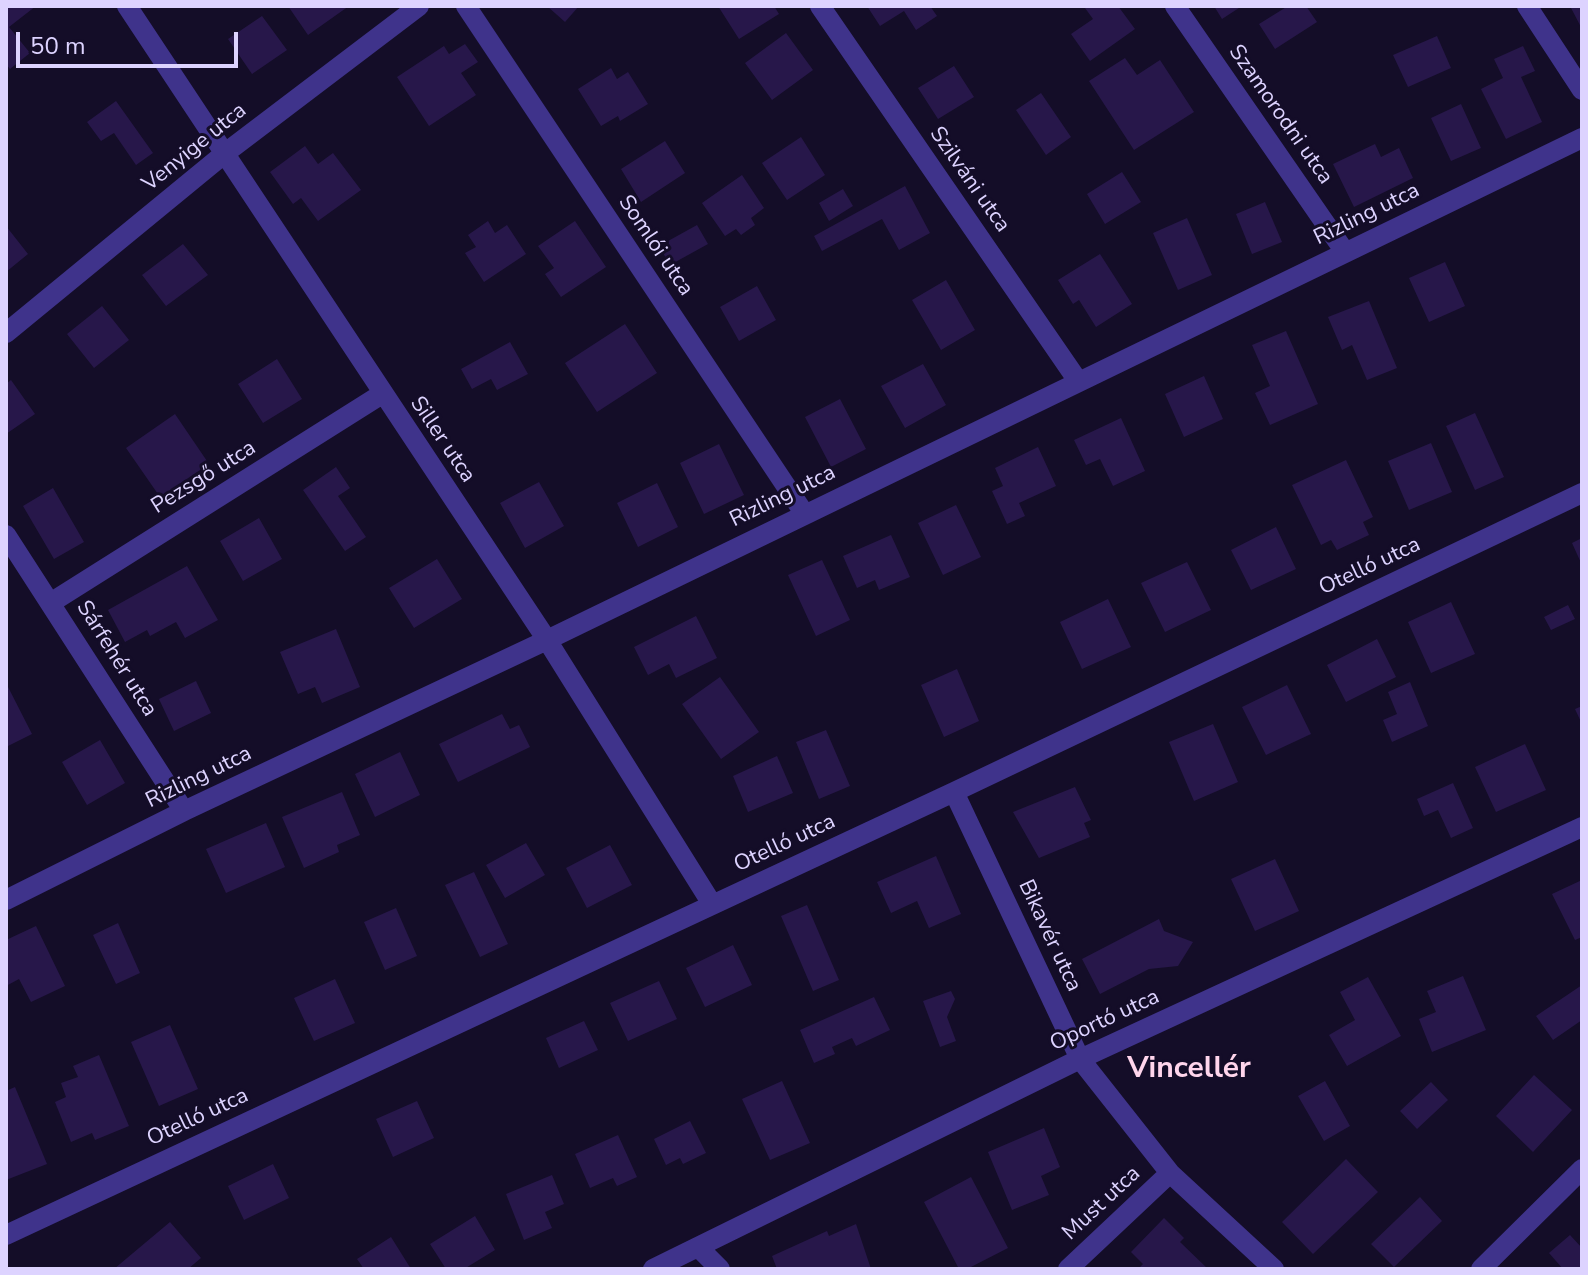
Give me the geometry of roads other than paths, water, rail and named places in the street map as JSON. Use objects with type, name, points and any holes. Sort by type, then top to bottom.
[{"type":"street","name":"Siller utca","points":[[127,6],[547,640],[712,904]]},
{"type":"street","name":"Venyige utca","points":[[6,333],[224,154],[419,6]]},
{"type":"street","name":"Somlói utca","points":[[466,6],[804,513]]},
{"type":"street","name":"Szilváni utca","points":[[820,6],[1078,381]]},
{"type":"street","name":"Szamorodni utca","points":[[1175,6],[1345,252]]},
{"type":"street","points":[[1527,6],[1582,90]]},
{"type":"street","name":"Rizling utca","points":[[6,900],[184,811],[547,640],[1582,138]]},
{"type":"street","name":"Pezsgő utca","points":[[52,602],[382,394]]},
{"type":"street","name":"Otelló utca","points":[[6,1235],[954,792],[1582,493]]},
{"type":"street","name":"Sárfehér utca","points":[[6,535],[184,811]]},
{"type":"street","name":"Bikavér utca","points":[[954,792],[1080,1059],[1170,1173],[1274,1269]]},
{"type":"street","name":"Oportó utca","points":[[653,1269],[1080,1059],[1582,827]]},
{"type":"street","points":[[1481,1269],[1582,1169]]},
{"type":"street","name":"Must utca","points":[[1068,1269],[1170,1173]]},
{"type":"street","points":[[699,1248],[720,1269]]},
{"type":"district","name":"Vincellér","points":[[1189,1070]]}]
